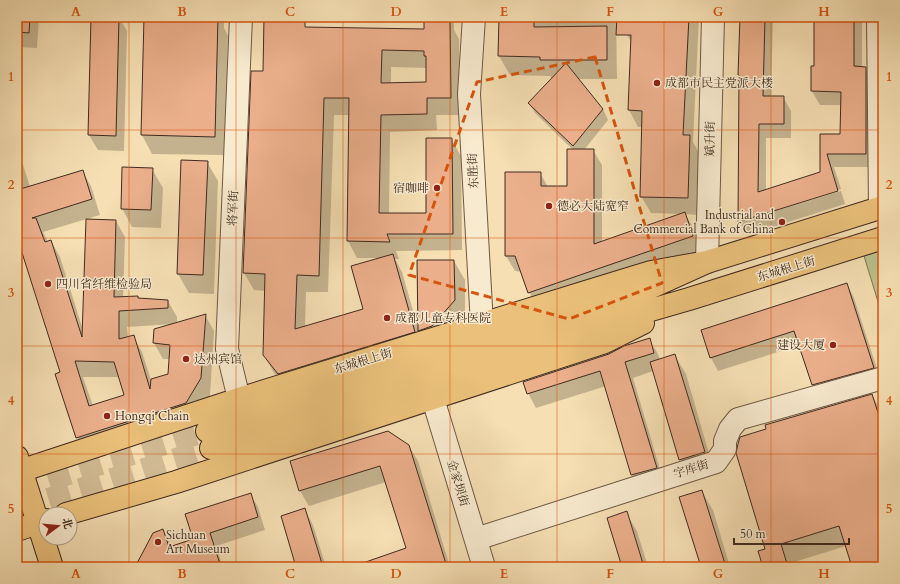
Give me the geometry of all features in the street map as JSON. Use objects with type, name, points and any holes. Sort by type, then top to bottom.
[{"type":"main road","name":"东城根上街","points":[[881,207],[707,262],[645,290],[209,440],[689,299],[883,238]]},
{"type":"main road","name":"东城根上街","points":[[19,466],[651,272],[707,262]]},
{"type":"main road","name":"东城根上街","points":[[78,511],[176,482],[606,342],[689,299]]},
{"type":"main road","points":[[19,466],[38,511]]},
{"type":"main road","points":[[17,530],[38,522]]},
{"type":"main road","points":[[47,546],[52,567]]},
{"type":"street","name":"将军街","points":[[239,399],[227,349],[241,17]]},
{"type":"street","name":"东胜街","points":[[474,17],[469,94],[482,325]]},
{"type":"street","name":"斌升街","points":[[707,262],[713,17]]},
{"type":"street","points":[[878,17],[881,207]]},
{"type":"street","name":"字库街","points":[[476,539],[716,462],[725,449],[725,441],[730,429],[738,419],[883,378]]},
{"type":"street","name":"金家坝街","points":[[433,399],[484,567]]},
{"type":"highlighted area","points":[[595,57],[662,283],[569,319],[409,275],[477,82]]},
{"type":"green space","points":[[883,250],[883,318],[864,256]]},
{"type":"building","points":[[17,17],[30,17],[29,33],[17,32]]},
{"type":"building","points":[[91,17],[119,17],[116,136],[88,135]]},
{"type":"building","points":[[144,17],[218,17],[215,137],[141,135]]},
{"type":"building","points":[[264,17],[305,17],[305,27],[424,29],[424,21],[450,21],[451,98],[427,98],[427,114],[381,115],[379,213],[426,213],[426,138],[452,138],[453,234],[387,234],[390,242],[347,241],[349,98],[324,98],[319,276],[297,275],[295,329],[363,309],[351,266],[393,254],[415,332],[278,374],[263,355],[265,274],[243,273],[251,71],[263,71]],"holes":[[[382,50],[424,51],[424,56],[426,56],[426,82],[381,83]]]},
{"type":"building","points":[[499,17],[534,17],[534,27],[607,26],[607,60],[540,60],[540,57],[498,56]]},
{"type":"building","points":[[617,17],[689,17],[683,135],[690,135],[688,198],[640,197],[642,111],[628,110],[631,35],[616,35]]},
{"type":"building","points":[[740,17],[765,17],[763,96],[784,96],[784,124],[759,124],[758,192],[820,172],[820,134],[840,134],[841,92],[811,91],[811,66],[814,66],[814,17],[854,17],[854,66],[866,67],[866,154],[827,154],[838,191],[738,222],[738,75]]},
{"type":"building","points":[[566,63],[603,109],[573,146],[528,103]]},
{"type":"building","points":[[567,149],[594,149],[594,244],[685,212],[693,236],[528,293],[515,256],[505,256],[505,172],[541,172],[541,186],[567,186]]},
{"type":"building","points":[[181,160],[208,161],[203,275],[177,274]]},
{"type":"building","points":[[122,167],[153,168],[151,210],[121,209]]},
{"type":"building","points":[[83,170],[92,199],[32,218],[36,218],[45,242],[51,240],[82,337],[86,219],[116,220],[114,297],[138,296],[138,298],[168,300],[168,308],[119,311],[119,339],[134,335],[150,389],[151,379],[168,374],[170,345],[153,343],[154,329],[206,314],[201,378],[186,403],[76,438],[55,374],[60,372],[17,237],[17,190]],"holes":[[[75,361],[114,362],[124,395],[89,406]]]},
{"type":"building","points":[[417,260],[454,260],[455,300],[432,326],[418,331]]},
{"type":"building","name":"建设大厦","points":[[847,283],[874,368],[812,385],[794,331],[710,358],[701,330]]},
{"type":"building","points":[[650,338],[654,353],[625,362],[657,468],[631,475],[600,371],[527,394],[523,382],[609,354],[624,346]]},
{"type":"building","points":[[675,354],[705,452],[679,460],[650,362]]},
{"type":"building","points":[[872,394],[883,428],[883,567],[852,567],[839,526],[781,544],[788,567],[763,567],[758,551],[765,549],[736,453],[740,437],[766,429],[765,425]]},
{"type":"building","points":[[388,431],[409,445],[447,567],[358,567],[357,565],[406,548],[380,466],[299,491],[290,461]]},
{"type":"building","points":[[702,490],[726,567],[701,567],[679,497]]},
{"type":"building","points":[[251,493],[258,517],[210,533],[221,567],[135,567],[153,533],[163,529],[169,547],[193,539],[185,514]]},
{"type":"building","points":[[305,508],[323,567],[296,567],[281,516]]},
{"type":"building","points":[[627,511],[644,567],[622,567],[607,518]]},
{"type":"tunnel","points":[[17,490],[207,431]]},
{"type":"tunnel","points":[[17,509],[211,448]]},
{"type":"place","name":"成都市民主党派大楼","points":[[657,83]]},
{"type":"place","name":"宿咖啡","points":[[437,188]]},
{"type":"place","name":"德必大陆宽窄","points":[[549,206]]},
{"type":"place","name":"Industrial and Commercial Bank of China","points":[[782,222]]},
{"type":"place","name":"四川省纤维检验局","points":[[48,284]]},
{"type":"place","name":"成都儿童专科医院","points":[[387,318]]},
{"type":"place","name":"建设大厦","points":[[833,345]]},
{"type":"place","name":"达州宾馆","points":[[186,359]]},
{"type":"place","name":"Hongqi Chain","points":[[107,416]]},
{"type":"place","name":"Sichuan Art Museum","points":[[158,542]]}]
